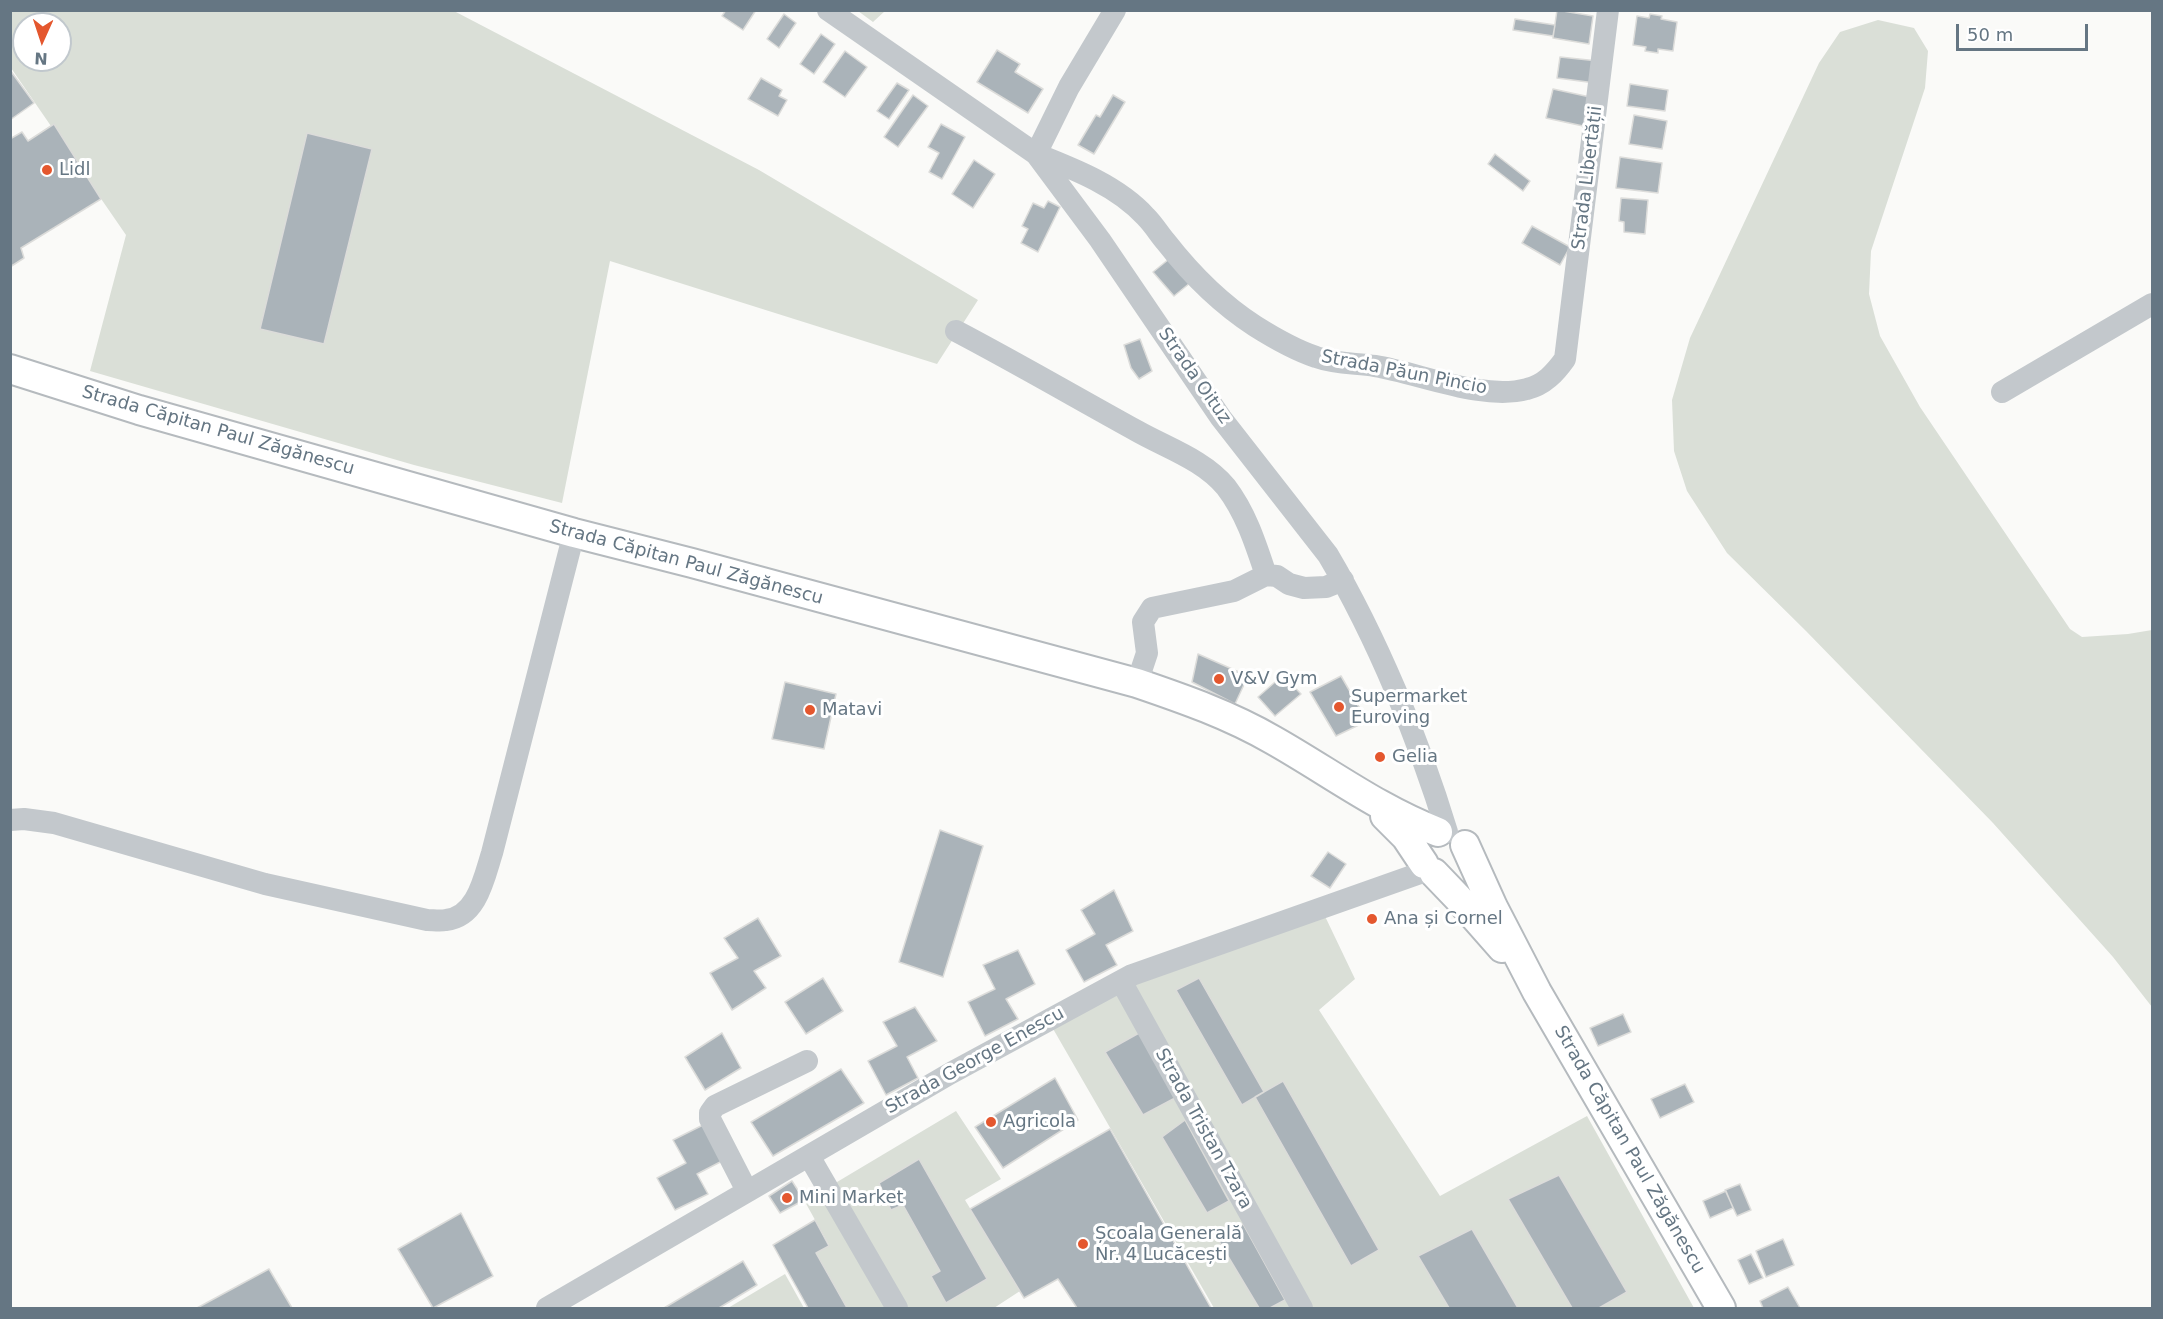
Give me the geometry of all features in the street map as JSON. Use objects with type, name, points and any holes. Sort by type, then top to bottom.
[{"type":"main road","name":"Strada Căpitan Paul Zăgănescu","points":[[10,369],[139,410],[574,533],[1137,683],[1205,707],[1251,728],[1388,810],[1450,836],[1493,907],[1537,992],[1721,1308]]},
{"type":"main road","name":"Strada Căpitan Paul Zăgănescu","points":[[1348,786],[1406,837],[1429,869],[1479,921],[1537,992]]},
{"type":"main road","points":[[1450,836],[1466,858],[1459,870],[1447,876],[1429,869],[1422,851],[1427,839],[1450,836]]},
{"type":"street","name":"Strada Oituz","points":[[828,10],[1036,154],[1100,240],[1221,418],[1328,555],[1392,682],[1450,836]]},
{"type":"street","points":[[1036,154],[1069,87],[1115,10]]},
{"type":"street","name":"Strada Libertății","points":[[1567,345],[1608,10]]},
{"type":"street","name":"Strada Păun Pincio","points":[[1036,154],[1072,168],[1127,199],[1146,216],[1188,268],[1220,300],[1255,326],[1317,357],[1350,365],[1373,366],[1418,375],[1472,388],[1508,391],[1527,390],[1546,381],[1565,359],[1567,345]]},
{"type":"street","points":[[2002,392],[2152,304]]},
{"type":"street","points":[[956,331],[1201,465],[1225,487],[1241,512],[1254,538],[1266,575]]},
{"type":"street","points":[[10,820],[24,819],[54,823],[265,884],[427,920],[448,920],[468,911],[482,886],[492,854],[574,533]]},
{"type":"street","points":[[1137,683],[1147,653],[1143,622],[1152,608],[1234,591],[1266,575],[1277,576],[1304,588],[1326,587],[1342,580]]},
{"type":"street","name":"Strada George Enescu","points":[[547,1308],[951,1073],[1132,975],[1429,869]]},
{"type":"street","name":"Strada Tristan Tzara","points":[[1121,981],[1302,1308]]},
{"type":"street","points":[[747,1191],[710,1119],[710,1113],[715,1106],[807,1061]]},
{"type":"street","points":[[808,1156],[897,1308]]},
{"type":"shaded area","points":[[10,11],[454,11],[759,170],[978,300],[937,364],[610,261],[562,503],[414,465],[90,371],[126,235],[14,72],[72,72],[72,12],[12,12],[12,69]]},
{"type":"shaded area","points":[[858,11],[885,11],[873,22]]},
{"type":"shaded area","points":[[1878,20],[1914,28],[1928,51],[1925,88],[1871,251],[1869,294],[1880,336],[1920,407],[2070,629],[2082,637],[2152,630],[2152,1007],[2113,957],[1993,823],[1727,553],[1687,491],[1674,451],[1672,400],[1690,338],[1819,63],[1840,32]]},
{"type":"shaded area","points":[[1322,910],[1355,979],[1319,1010],[1440,1196],[1587,1116],[1694,1308],[1311,1308],[1131,984]]},
{"type":"shaded area","points":[[1120,992],[1294,1308],[1214,1308],[1052,1027]]},
{"type":"shaded area","points":[[956,1111],[1001,1179],[965,1200],[1020,1291],[994,1308],[904,1308],[832,1185]]},
{"type":"shaded area","points":[[822,1192],[888,1308],[847,1308],[816,1253],[829,1245],[804,1200]]},
{"type":"shaded area","points":[[785,1274],[804,1308],[728,1308]]},
{"type":"building","points":[[726,10],[756,10],[743,30],[722,16]]},
{"type":"building","points":[[1557,10],[1593,16],[1589,44],[1553,38]]},
{"type":"building","points":[[784,14],[796,23],[779,48],[767,39]]},
{"type":"building","points":[[1650,14],[1677,22],[1673,51],[1658,49],[1658,53],[1645,51],[1646,47],[1633,45],[1637,16],[1649,18]]},
{"type":"building","points":[[1515,19],[1555,25],[1553,36],[1513,30]]},
{"type":"building","points":[[821,34],[835,44],[814,74],[800,64]]},
{"type":"building","points":[[997,50],[1020,64],[1015,72],[1043,89],[1028,113],[977,82]]},
{"type":"building","points":[[845,51],[867,67],[845,97],[823,82]]},
{"type":"building","points":[[1560,57],[1598,61],[1595,83],[1557,78]]},
{"type":"building","points":[[10,70],[34,103],[10,120]]},
{"type":"building","points":[[761,78],[782,90],[779,96],[787,100],[778,116],[748,99]]},
{"type":"building","points":[[897,83],[909,90],[889,119],[877,111]]},
{"type":"building","points":[[1630,84],[1668,90],[1665,111],[1627,106]]},
{"type":"building","points":[[1553,89],[1590,97],[1583,126],[1546,118]]},
{"type":"building","points":[[913,95],[928,106],[898,147],[884,137]]},
{"type":"building","points":[[1113,95],[1125,102],[1094,154],[1078,145],[1096,115],[1100,117]]},
{"type":"building","points":[[1634,115],[1667,121],[1662,149],[1629,144]]},
{"type":"building","name":"Lidl","points":[[54,124],[101,199],[21,248],[24,258],[10,267],[10,139],[22,132],[28,141]]},
{"type":"building","points":[[941,124],[965,137],[942,179],[929,172],[939,153],[928,147]]},
{"type":"building","points":[[307,133],[372,149],[324,344],[260,329]]},
{"type":"building","points":[[1495,154],[1530,181],[1523,191],[1488,164]]},
{"type":"building","points":[[1620,157],[1662,163],[1658,193],[1616,188]]},
{"type":"building","points":[[974,160],[995,174],[973,208],[952,194]]},
{"type":"building","points":[[1621,198],[1648,200],[1645,234],[1624,232],[1624,222],[1619,221]]},
{"type":"building","points":[[1048,201],[1060,207],[1038,252],[1021,243],[1028,229],[1022,226],[1033,203],[1044,208]]},
{"type":"building","points":[[1532,226],[1570,247],[1560,265],[1522,243]]},
{"type":"building","points":[[1169,259],[1190,283],[1174,296],[1153,272]]},
{"type":"building","points":[[1140,339],[1152,371],[1139,379],[1131,368],[1124,345]]},
{"type":"building","name":"V&V Gym","points":[[1198,654],[1248,676],[1235,704],[1192,682]]},
{"type":"building","points":[[1283,675],[1301,694],[1275,716],[1258,697]]},
{"type":"building","name":"Supermarket Euroving","points":[[1341,676],[1367,721],[1336,736],[1310,692]]},
{"type":"building","points":[[785,682],[836,694],[824,749],[772,739]]},
{"type":"building","points":[[940,830],[983,846],[943,977],[899,962]]},
{"type":"building","points":[[1328,852],[1346,864],[1330,888],[1311,876]]},
{"type":"building","points":[[1114,890],[1133,931],[1106,945],[1117,965],[1084,982],[1066,950],[1095,934],[1081,910]]},
{"type":"building","points":[[758,918],[781,956],[754,971],[766,988],[732,1010],[710,973],[738,958],[724,938]]},
{"type":"building","points":[[1018,950],[1035,984],[1006,999],[1018,1019],[985,1036],[968,1002],[995,989],[983,965]]},
{"type":"building","points":[[823,978],[843,1011],[806,1034],[785,1002]]},
{"type":"building","points":[[1199,978],[1264,1092],[1242,1105],[1176,990]]},
{"type":"building","points":[[915,1007],[937,1041],[907,1057],[918,1078],[886,1095],[868,1061],[897,1046],[883,1022]]},
{"type":"building","points":[[1623,1014],[1631,1032],[1598,1046],[1590,1028]]},
{"type":"building","points":[[722,1033],[741,1068],[705,1090],[685,1057]]},
{"type":"building","points":[[1139,1033],[1175,1098],[1143,1115],[1105,1052]]},
{"type":"building","points":[[841,1069],[864,1103],[773,1156],[751,1122]]},
{"type":"building","points":[[1055,1078],[1078,1120],[1003,1168],[975,1127]]},
{"type":"building","points":[[1283,1081],[1379,1250],[1351,1266],[1255,1097]]},
{"type":"building","points":[[1685,1084],[1694,1102],[1660,1118],[1651,1099]]},
{"type":"building","points":[[1185,1120],[1229,1201],[1207,1213],[1162,1137]]},
{"type":"building","points":[[707,1123],[726,1159],[697,1174],[708,1194],[675,1210],[657,1178],[686,1163],[673,1140]]},
{"type":"building","name":"Școala Generală Nr. 4 Lucăcești","points":[[1110,1129],[1211,1308],[1077,1308],[1058,1279],[1024,1298],[970,1209]]},
{"type":"building","points":[[919,1159],[987,1279],[946,1303],[931,1276],[940,1271],[903,1205],[891,1210],[879,1183]]},
{"type":"building","points":[[1559,1175],[1627,1292],[1599,1308],[1572,1308],[1508,1199]]},
{"type":"building","name":"Mini Market","points":[[792,1181],[804,1200],[780,1213],[769,1196]]},
{"type":"building","points":[[1740,1184],[1751,1210],[1737,1216],[1725,1190]]},
{"type":"building","points":[[1726,1191],[1733,1208],[1710,1218],[1703,1201]]},
{"type":"building","points":[[461,1213],[493,1276],[433,1308],[398,1249]]},
{"type":"building","points":[[815,1220],[829,1246],[816,1253],[847,1308],[808,1308],[773,1245]]},
{"type":"building","points":[[1243,1224],[1285,1300],[1270,1308],[1259,1308],[1217,1238]]},
{"type":"building","points":[[1472,1229],[1518,1308],[1449,1308],[1418,1256]]},
{"type":"building","points":[[1783,1239],[1794,1265],[1766,1277],[1756,1251]]},
{"type":"building","points":[[1751,1254],[1763,1278],[1749,1284],[1738,1260]]},
{"type":"building","points":[[743,1261],[757,1285],[719,1308],[664,1308]]},
{"type":"building","points":[[269,1269],[292,1308],[197,1308]]},
{"type":"building","points":[[1788,1287],[1800,1308],[1763,1308],[1760,1301]]},
{"type":"place","name":"Lidl","points":[[47,170]]},
{"type":"place","name":"V&V Gym","points":[[1219,679]]},
{"type":"place","name":"Supermarket Euroving","points":[[1339,707]]},
{"type":"place","name":"Matavi","points":[[810,710]]},
{"type":"place","name":"Gelia","points":[[1380,757]]},
{"type":"place","name":"Ana și Cornel","points":[[1372,919]]},
{"type":"place","name":"Agricola","points":[[991,1122]]},
{"type":"place","name":"Mini Market","points":[[787,1198]]},
{"type":"place","name":"Școala Generală Nr. 4 Lucăcești","points":[[1083,1244]]}]
